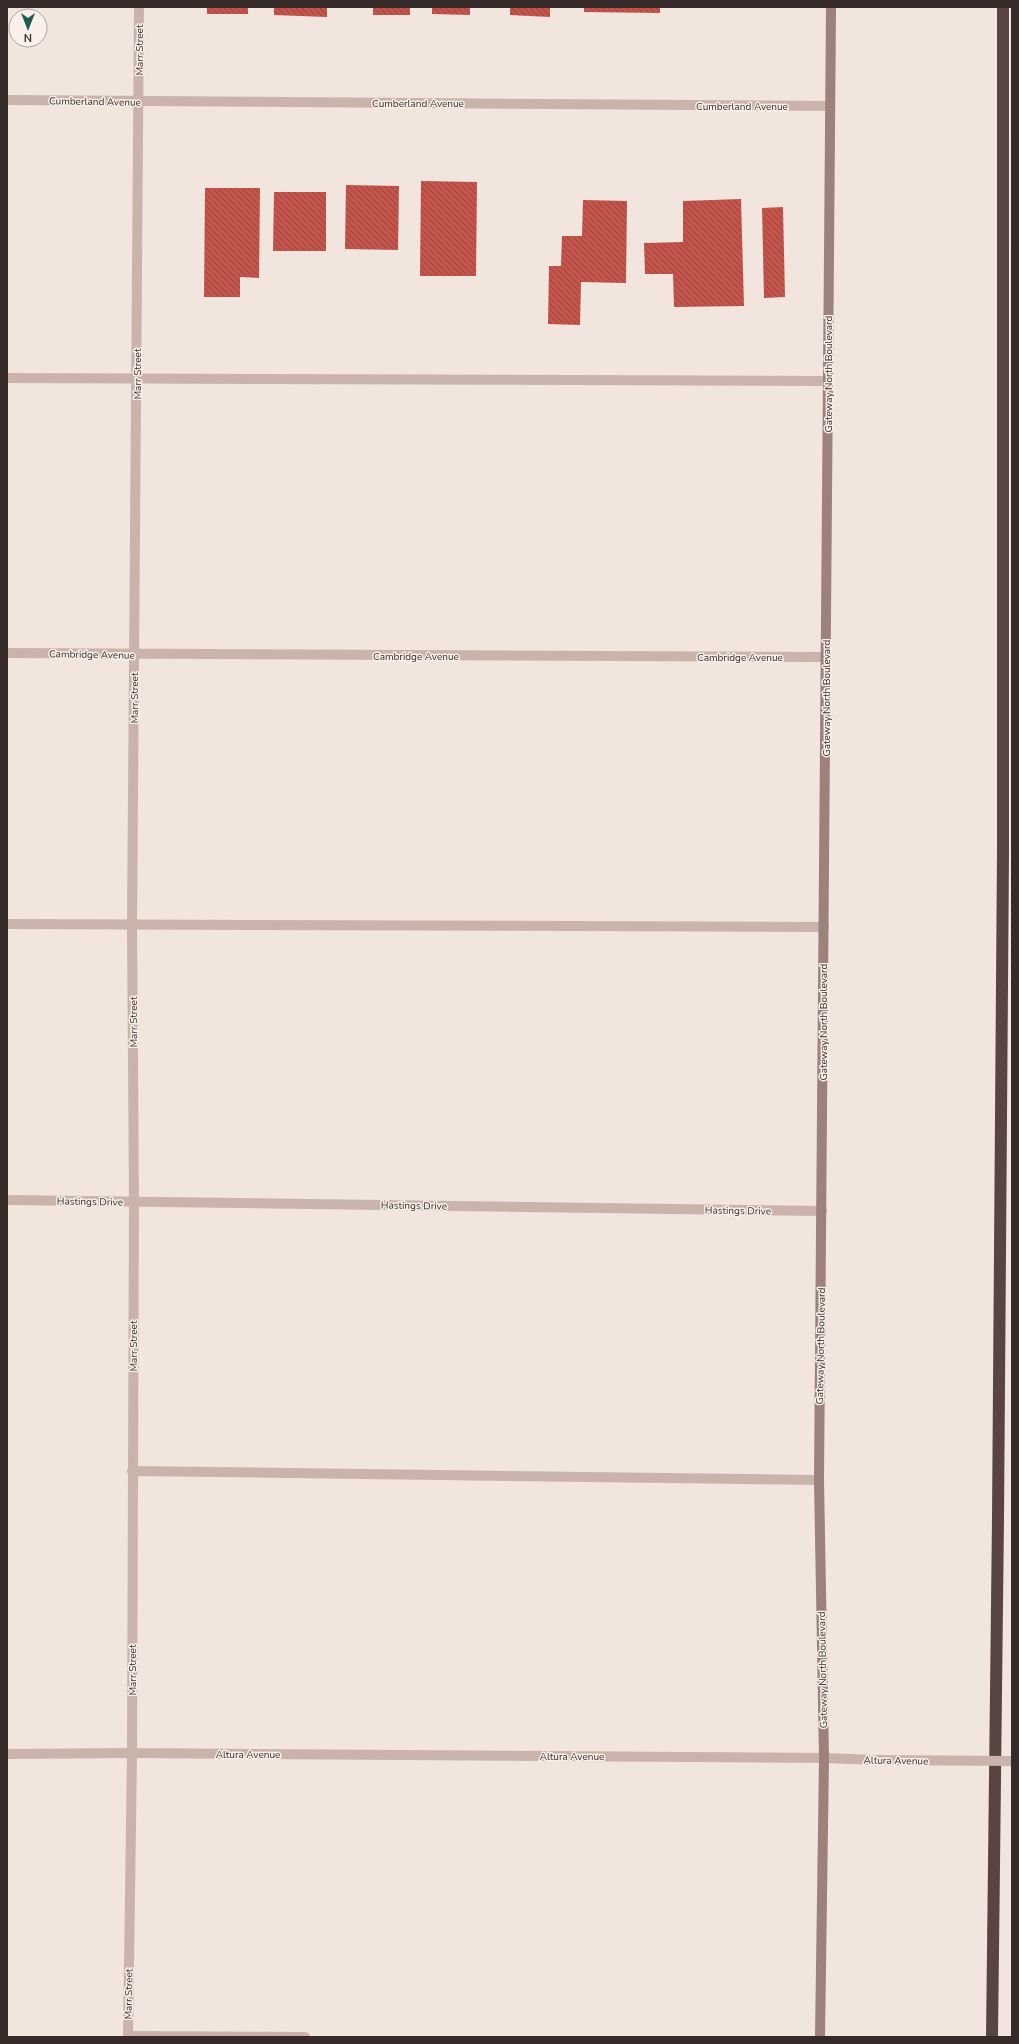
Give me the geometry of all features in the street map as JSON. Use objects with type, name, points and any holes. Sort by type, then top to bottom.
[{"type":"highway","points":[[992,2037],[1003,851],[1003,7]]},
{"type":"main road","name":"Gateway North Boulevard","points":[[820,2037],[824,1758],[819,1480],[831,7]]},
{"type":"street","name":"Marr Street","points":[[128,2036],[132,1753],[134,1201],[132,925],[139,7]]},
{"type":"street","name":"Cumberland Avenue","points":[[7,100],[830,106]]},
{"type":"street","points":[[7,378],[828,381]]},
{"type":"street","name":"Cambridge Avenue","points":[[7,653],[134,655],[826,657]]},
{"type":"street","points":[[7,924],[824,927]]},
{"type":"street","name":"Hastings Drive","points":[[7,1200],[822,1211]]},
{"type":"street","points":[[132,1472],[819,1480]]},
{"type":"street","name":"Altura Avenue","points":[[7,1754],[132,1753],[824,1758],[1012,1761]]},
{"type":"street","points":[[128,2036],[305,2037]]},
{"type":"building","points":[[207,7],[248,7],[248,14],[207,14]]},
{"type":"building","points":[[274,7],[327,7],[327,17],[274,15]]},
{"type":"building","points":[[373,7],[410,7],[410,15],[373,15]]},
{"type":"building","points":[[432,7],[470,7],[470,15],[432,14]]},
{"type":"building","points":[[510,7],[550,7],[550,17],[510,15]]},
{"type":"building","points":[[584,7],[660,7],[660,13],[584,12]]},
{"type":"building","points":[[421,181],[477,182],[476,276],[420,276]]},
{"type":"building","points":[[346,185],[399,186],[398,250],[345,249]]},
{"type":"building","points":[[205,188],[260,188],[259,278],[240,277],[240,297],[204,297]]},
{"type":"building","points":[[274,192],[326,192],[326,251],[273,251]]},
{"type":"building","points":[[741,199],[744,306],[674,307],[673,274],[645,274],[644,243],[683,242],[683,201]]},
{"type":"building","points":[[583,200],[627,201],[626,283],[581,282],[580,325],[548,324],[549,266],[561,266],[562,236],[582,236]]},
{"type":"building","points":[[783,207],[785,297],[764,298],[762,208]]}]
